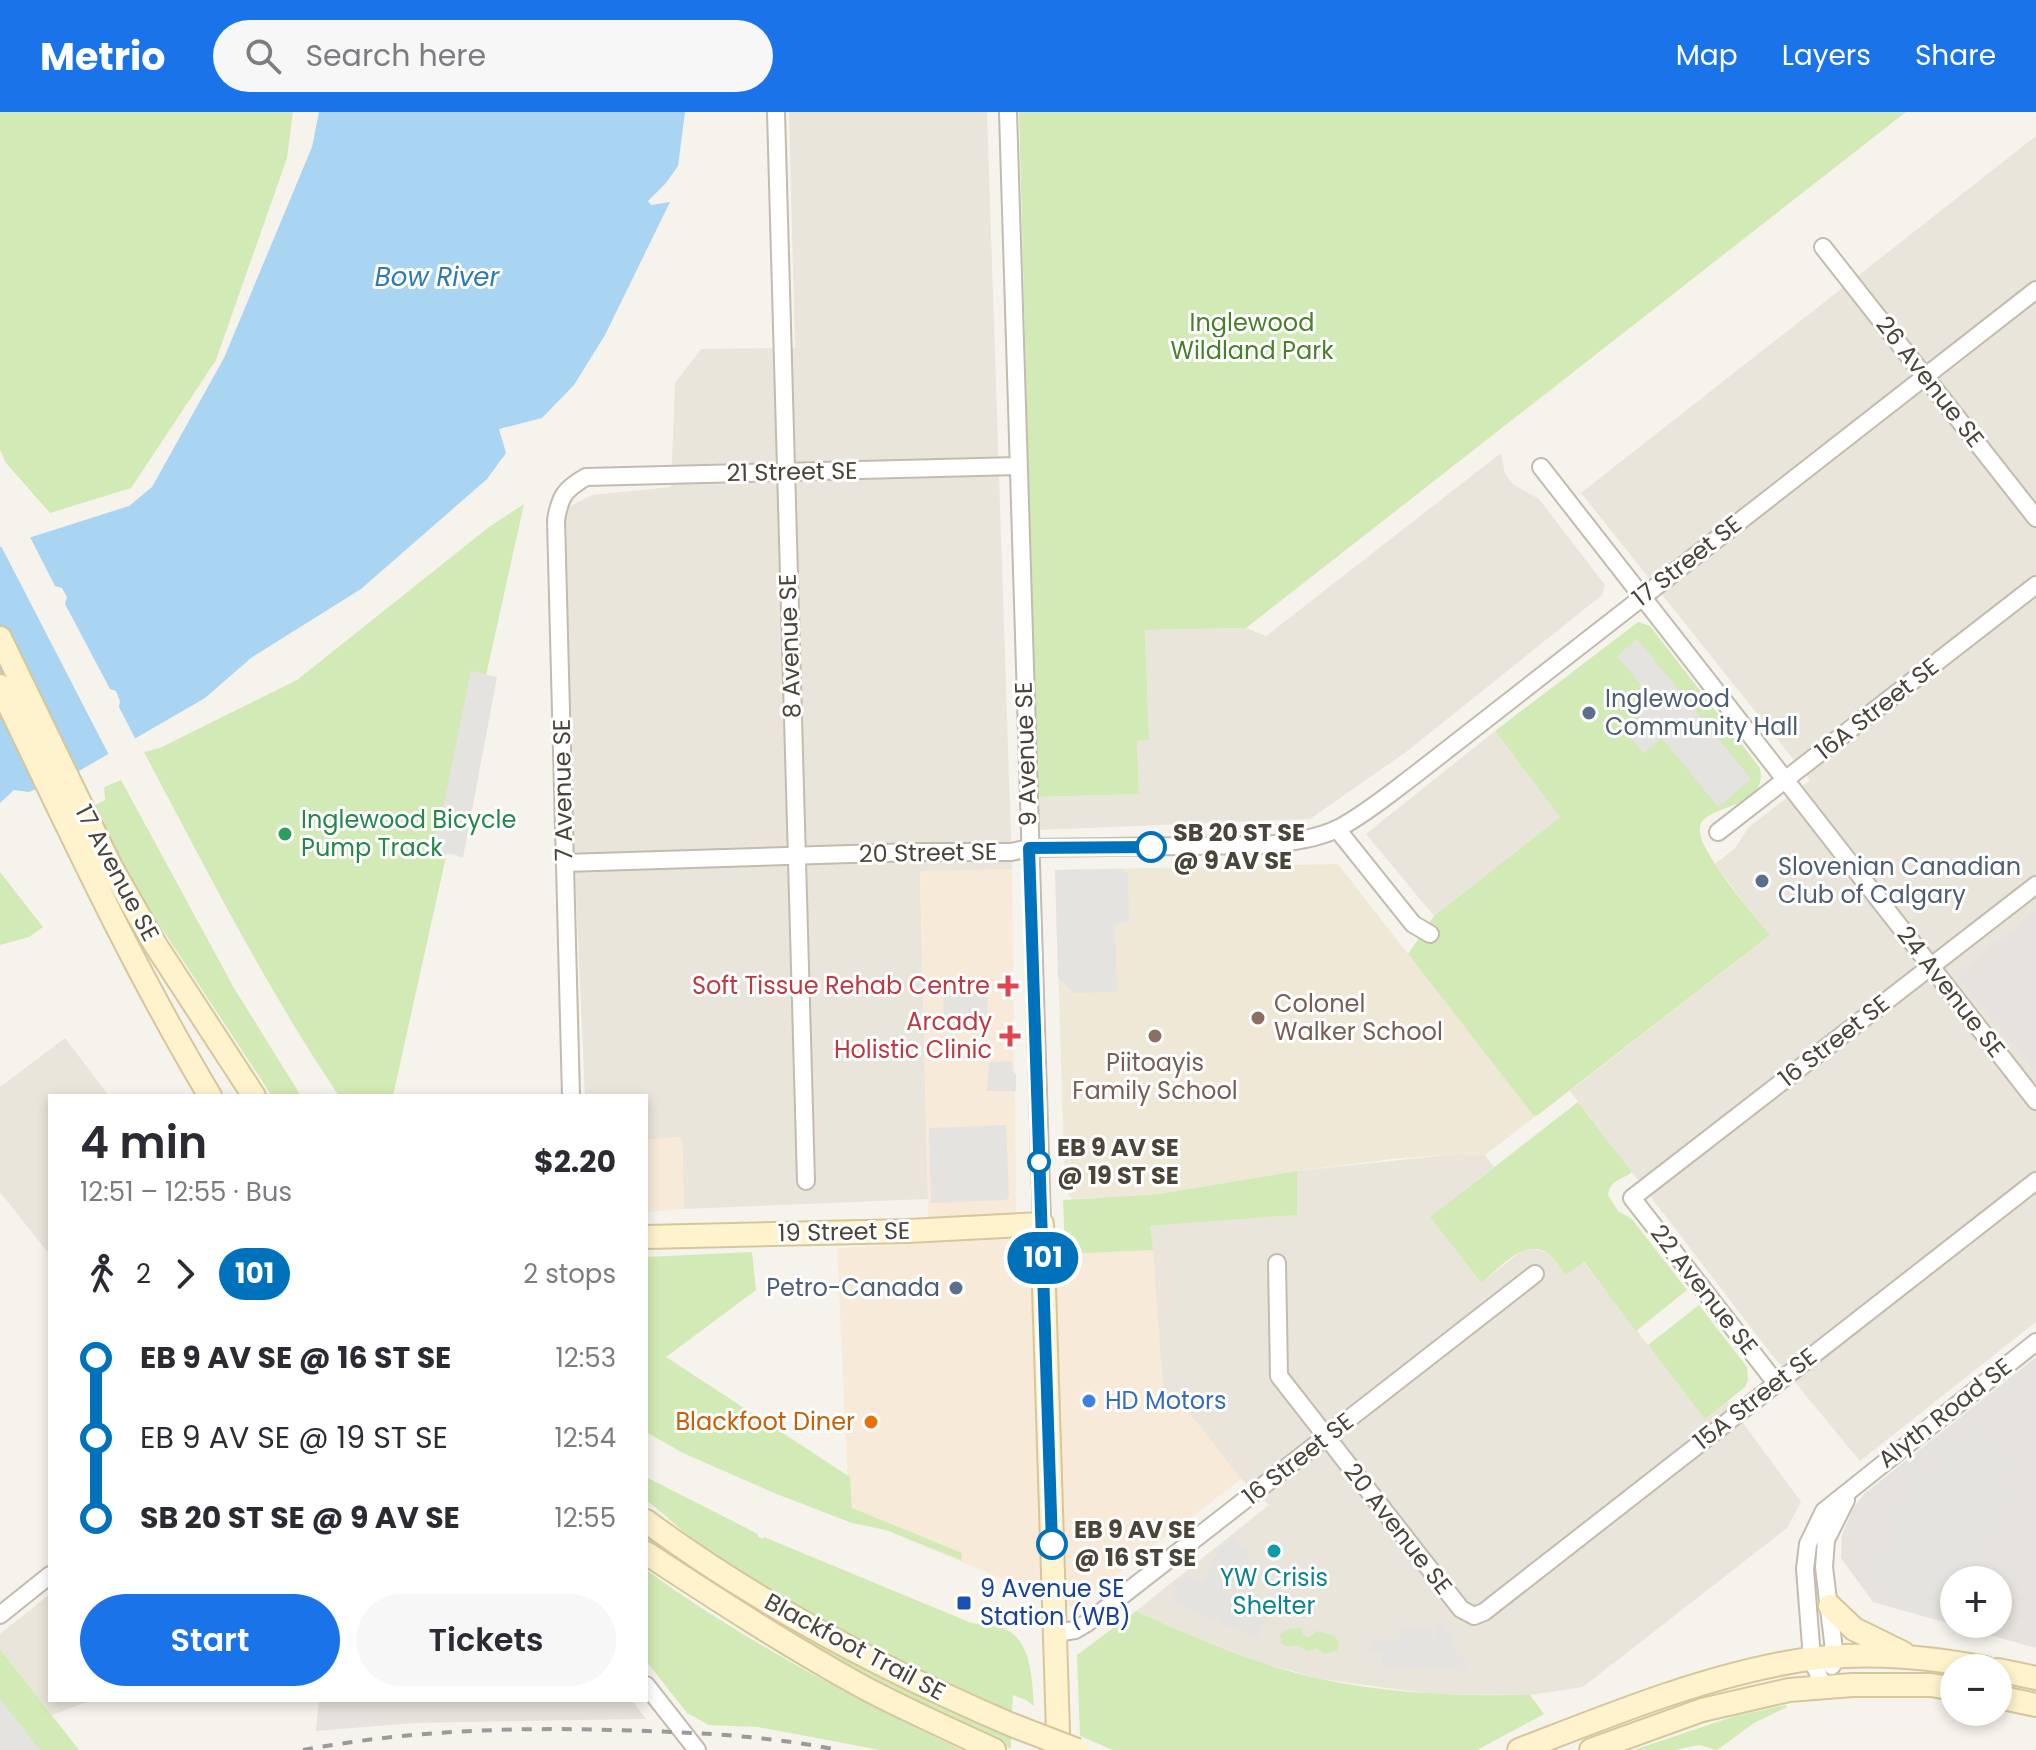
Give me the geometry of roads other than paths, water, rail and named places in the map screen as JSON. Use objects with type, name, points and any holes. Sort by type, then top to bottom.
[{"type":"main road","name":"17 Avenue SE","points":[[0,638],[117,931],[209,1094]]},
{"type":"main road","name":"17 Avenue SE","points":[[0,686],[70,808],[253,1094]]},
{"type":"main road","name":"19 Street SE","points":[[648,1237],[908,1231],[1042,1224]]},
{"type":"main road","name":"9 Avenue SE","points":[[1042,1224],[1058,1732]]},
{"type":"main road","name":"Blackfoot Trail SE","points":[[648,1523],[687,1551],[839,1643],[938,1693],[1077,1750]]},
{"type":"main road","name":"Blackfoot Trail SE","points":[[648,1554],[822,1664],[903,1708],[994,1750]]},
{"type":"main road","points":[[1830,1606],[1854,1629],[1908,1656]]},
{"type":"main road","points":[[1519,1750],[1694,1687],[1785,1663],[1812,1659],[1908,1656],[1940,1661]]},
{"type":"main road","points":[[2012,1673],[2036,1678]]},
{"type":"main road","points":[[1591,1750],[1702,1710],[1789,1690],[1823,1686],[1940,1687]]},
{"type":"main road","points":[[2012,1700],[2036,1705]]},
{"type":"street","name":"8 Avenue SE","points":[[776,112],[806,1181]]},
{"type":"street","name":"9 Avenue SE","points":[[1008,112],[1042,1224]]},
{"type":"street","name":"26 Avenue SE","points":[[1823,247],[2036,518]]},
{"type":"street","name":"17 Street SE","points":[[1337,829],[1416,774],[2036,290]]},
{"type":"street","name":"21 Street SE","points":[[568,488],[586,477],[1018,466]]},
{"type":"street","name":"24 Avenue SE","points":[[1541,467],[2036,1101]]},
{"type":"street","name":"7 Avenue SE","points":[[568,488],[558,504],[556,520],[571,1094]]},
{"type":"street","name":"16A Street SE","points":[[1718,832],[2036,585]]},
{"type":"street","name":"20 Street SE","points":[[565,863],[1011,852],[1029,848],[1266,845],[1337,829]]},
{"type":"street","points":[[1337,829],[1413,924],[1430,934]]},
{"type":"street","name":"16 Street SE","points":[[1632,1198],[2036,885]]},
{"type":"street","name":"15A Street SE","points":[[1474,1616],[1484,1612],[2036,1181]]},
{"type":"street","name":"22 Avenue SE","points":[[1632,1198],[1776,1383]]},
{"type":"street","name":"20 Avenue SE","points":[[1277,1263],[1279,1376],[1461,1609],[1474,1616]]},
{"type":"street","name":"16 Street SE","points":[[1055,1633],[1075,1630],[1087,1623],[1535,1274]]},
{"type":"street","name":"Alyth Road SE","points":[[1823,1686],[1812,1659],[1805,1569],[1808,1544],[1824,1511],[2036,1342]]},
{"type":"street","name":"Alyth Road SE","points":[[1823,1686],[1835,1658],[1824,1567],[1826,1540],[1835,1516],[1855,1485]]},
{"type":"street","points":[[0,1615],[48,1577]]},
{"type":"street","points":[[648,1688],[697,1750]]},
{"type":"water","name":"Bow River","points":[[319,112],[685,112],[678,166],[648,201],[651,205],[670,202],[605,335],[574,385],[542,418],[499,429],[506,453],[487,479],[361,589],[251,658],[205,698],[79,771],[29,792],[14,790],[0,803],[0,547],[129,506],[152,487],[224,358],[312,147]]},
{"type":"railway","points":[[303,1750],[380,1738],[535,1729],[726,1735],[838,1750]]},
{"type":"place","name":"Inglewood Community Hall","points":[[1589,713]]},
{"type":"place","name":"Inglewood Bicycle Pump Track","points":[[285,834]]},
{"type":"place","name":"SB 20 ST SE @ 9 AV SE","points":[[1151,847]]},
{"type":"place","name":"Slovenian Canadian Club of Calgary","points":[[1762,881]]},
{"type":"place","name":"Soft Tissue Rehab Centre","points":[[1008,986]]},
{"type":"place","name":"Colonel Walker School","points":[[1258,1018]]},
{"type":"place","name":"Arcady Holistic Clinic","points":[[1010,1036]]},
{"type":"place","name":"Piitoayis Family School","points":[[1155,1036]]},
{"type":"place","name":"EB 9 AV SE @ 19 ST SE","points":[[1039,1162]]},
{"type":"place","name":"Petro-Canada","points":[[956,1288]]},
{"type":"place","name":"HD Motors","points":[[1089,1401]]},
{"type":"place","name":"Blackfoot Diner","points":[[871,1422]]},
{"type":"place","name":"EB 9 AV SE @ 16 ST SE","points":[[1052,1544]]},
{"type":"place","name":"YW Crisis Shelter","points":[[1274,1551]]},
{"type":"place","name":"9 Avenue SE Station (WB)","points":[[964,1603]]},
{"type":"park label","name":"Inglewood Wildland Park","points":[[1252,337]]}]
